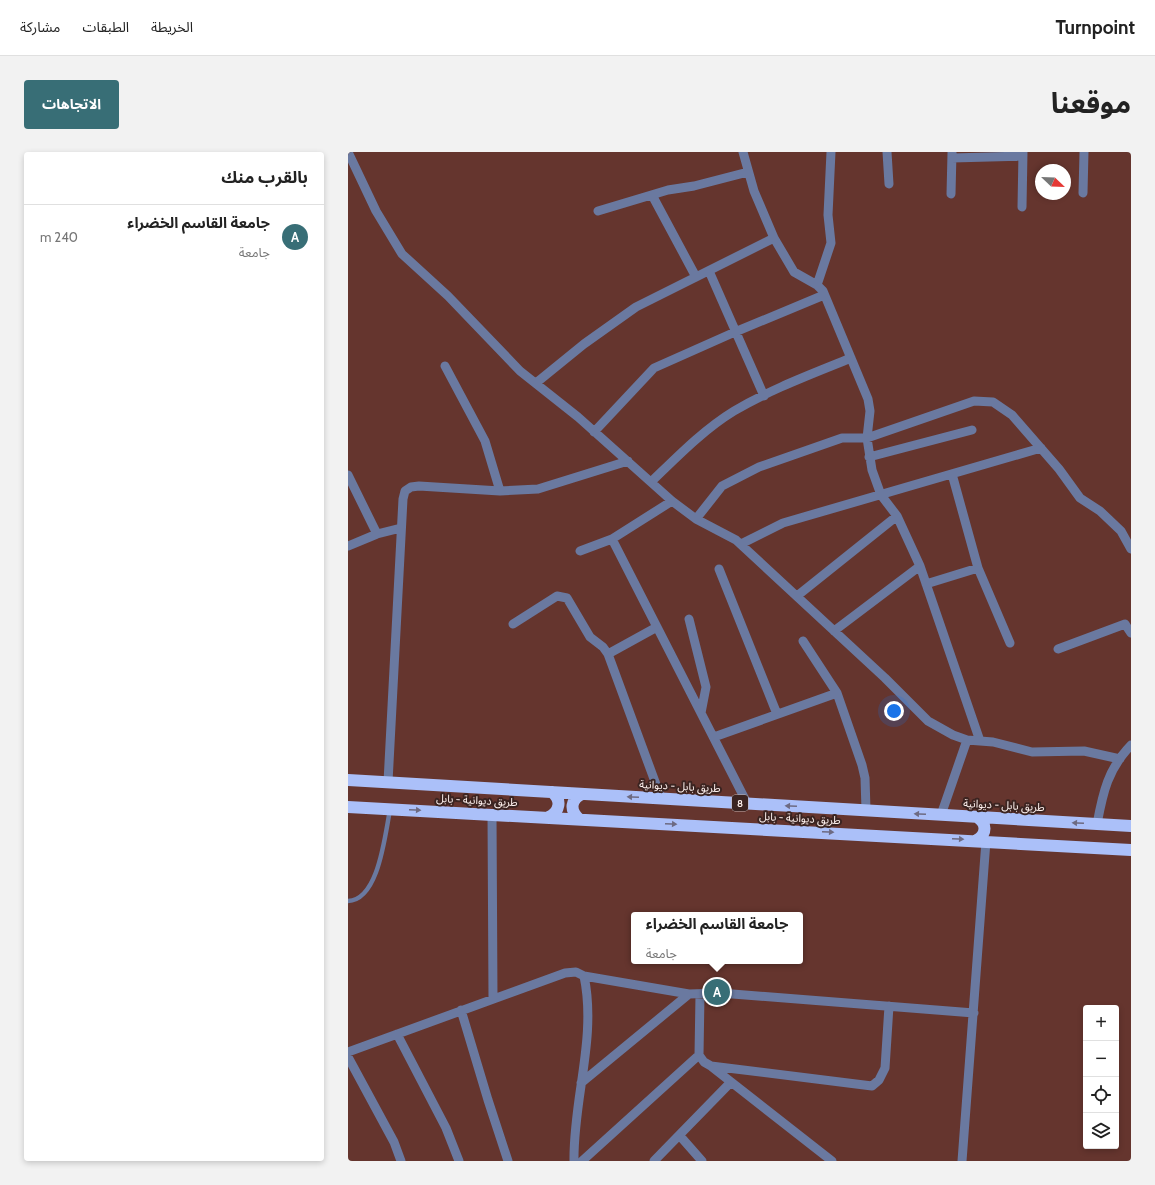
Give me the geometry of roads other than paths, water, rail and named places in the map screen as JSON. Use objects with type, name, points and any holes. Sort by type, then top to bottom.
[{"type":"highway","name":"طريق بابل - ديوانية","points":[[348,780],[1131,826]]},
{"type":"highway","points":[[549,817],[558,810],[559,805],[558,799],[552,792]]},
{"type":"highway","points":[[579,819],[573,811],[572,805],[574,800],[582,794]]},
{"type":"highway","name":"طريق ديوانية - بابل","points":[[348,807],[1131,850]]},
{"type":"highway","points":[[988,818],[994,824],[987,841],[983,836],[985,828],[982,822],[988,818]]},
{"type":"street","points":[[348,152],[376,211],[402,254],[448,296],[520,371],[628,461],[672,501],[696,519],[741,544],[928,721],[952,735],[967,740],[994,742],[1032,752],[1084,751],[1120,759]]},
{"type":"street","points":[[742,152],[754,191],[774,238],[794,272],[817,285],[824,295],[868,399],[870,411],[867,438],[869,457],[881,495],[897,516],[920,566],[980,740]]},
{"type":"street","points":[[817,285],[831,243],[828,215],[831,152]]},
{"type":"street","points":[[887,152],[889,184]]},
{"type":"street","points":[[1083,193],[1084,152]]},
{"type":"street","points":[[951,194],[952,155],[1023,154],[1022,207]]},
{"type":"street","points":[[598,211],[668,190],[694,186],[748,172]]},
{"type":"street","points":[[652,195],[696,277]]},
{"type":"street","points":[[536,383],[584,344],[636,307],[774,238]]},
{"type":"street","points":[[709,271],[764,396]]},
{"type":"street","points":[[594,432],[654,368],[824,295]]},
{"type":"street","points":[[651,482],[691,443],[734,411],[764,396],[851,358]]},
{"type":"street","points":[[445,366],[485,441],[500,491]]},
{"type":"street","points":[[696,519],[722,486],[759,467],[842,438],[867,438],[974,401],[993,402],[1012,415],[1059,469],[1080,498],[1100,511],[1121,531],[1131,549]]},
{"type":"street","points":[[869,457],[972,430]]},
{"type":"street","points":[[741,544],[783,523],[1041,448]]},
{"type":"street","points":[[388,782],[401,528],[405,491],[411,487],[500,491],[538,489],[628,461]]},
{"type":"street","points":[[952,474],[978,568],[1010,643]]},
{"type":"street","points":[[348,475],[377,534]]},
{"type":"street","points":[[580,551],[612,539],[672,501]]},
{"type":"street","points":[[797,596],[897,516]]},
{"type":"street","points":[[348,546],[377,534],[401,528]]},
{"type":"street","points":[[612,539],[747,803]]},
{"type":"street","points":[[834,631],[920,566]]},
{"type":"street","points":[[926,584],[978,568]]},
{"type":"street","points":[[719,569],[777,714]]},
{"type":"street","points":[[513,624],[557,596],[567,598],[590,637],[603,647],[608,654],[661,798]]},
{"type":"street","points":[[1058,649],[1125,624],[1131,617]]},
{"type":"street","points":[[689,619],[706,687],[701,713]]},
{"type":"street","points":[[1125,624],[1131,633]]},
{"type":"street","points":[[608,654],[657,627]]},
{"type":"street","points":[[803,641],[836,693],[862,765],[865,778],[866,810]]},
{"type":"street","points":[[714,737],[836,693]]},
{"type":"street","points":[[941,815],[967,740]]},
{"type":"street","points":[[1097,824],[1104,789],[1110,774],[1129,748]]},
{"type":"street","points":[[492,814],[493,999]]},
{"type":"street","points":[[962,1161],[987,841]]},
{"type":"street","points":[[348,1052],[566,973],[576,972],[584,976],[689,994],[700,995],[720,993],[974,1013]]},
{"type":"street","points":[[574,1161],[573,1135],[588,1024],[588,998],[584,976]]},
{"type":"street","points":[[581,1083],[689,994]]},
{"type":"street","points":[[700,995],[699,1054],[704,1062],[832,1161]]},
{"type":"street","points":[[711,1066],[872,1086],[879,1080],[884,1068],[889,1006]]},
{"type":"street","points":[[461,1010],[508,1161]]},
{"type":"street","points":[[397,1034],[446,1128],[459,1161]]},
{"type":"street","points":[[582,1161],[699,1054]]},
{"type":"street","points":[[348,1057],[394,1142],[402,1161]]},
{"type":"street","points":[[654,1161],[731,1082]]},
{"type":"street","points":[[680,1136],[702,1161]]},
{"type":"lane","points":[[348,901],[367,892],[377,870],[391,809]]},
{"type":"place","name":"جامعة القاسم الخضراء","points":[[717,992]]}]
